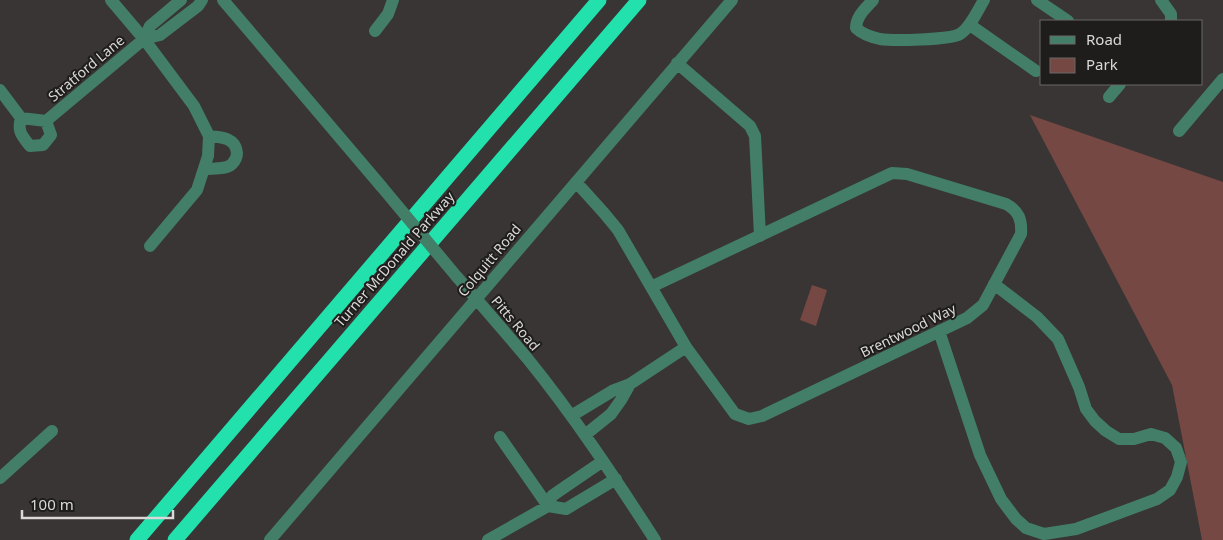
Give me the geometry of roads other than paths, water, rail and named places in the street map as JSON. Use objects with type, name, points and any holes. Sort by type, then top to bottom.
[{"type":"highway","name":"Turner McDonald Parkway","points":[[137,540],[599,0]]},
{"type":"highway","name":"Turner McDonald Parkway","points":[[175,540],[638,0]]},
{"type":"street","name":"Stratford Lane","points":[[111,0],[144,39]]},
{"type":"street","name":"Stratford Lane","points":[[21,118],[46,121],[144,39],[150,26],[181,0]]},
{"type":"street","name":"Stratford Lane","points":[[144,39],[160,35],[198,6],[202,0]]},
{"type":"street","name":"Pitts Road","points":[[223,0],[527,358],[616,479],[655,540]]},
{"type":"street","points":[[375,31],[388,14],[392,0]]},
{"type":"street","name":"Colquitt Road","points":[[270,540],[732,0]]},
{"type":"street","points":[[873,0],[860,15],[856,22],[856,28],[867,35],[892,40],[945,38],[959,34],[970,25],[984,0]]},
{"type":"street","points":[[1037,0],[1067,20]]},
{"type":"street","points":[[1161,0],[1171,14],[1171,20]]},
{"type":"street","points":[[970,25],[1036,71]]},
{"type":"street","points":[[144,39],[194,106],[209,136],[208,156],[197,190],[150,246]]},
{"type":"street","points":[[677,63],[750,126],[756,136],[760,236]]},
{"type":"street","points":[[1179,130],[1223,79]]},
{"type":"street","points":[[1109,97],[1119,85]]},
{"type":"street","points":[[0,90],[21,118],[19,126],[22,136],[30,146],[43,145],[51,135],[46,121]]},
{"type":"street","points":[[205,169],[224,168],[232,164],[237,152],[235,145],[230,140],[224,137],[209,136]]},
{"type":"street","name":"Brentwood Way","points":[[576,182],[618,230],[686,347],[735,414],[749,419],[762,416],[967,318],[983,305],[1021,234],[1022,223],[1018,213],[1006,204],[907,174],[892,174],[652,287]]},
{"type":"street","points":[[939,331],[980,455],[1001,499],[1016,519],[1026,528],[1044,534],[1076,529],[1158,499],[1170,490],[1177,477],[1181,462],[1176,448],[1165,438],[1151,434],[1134,439],[1119,439],[1100,426],[1086,408],[1058,339],[1037,317],[994,284]]},
{"type":"street","points":[[571,416],[614,390],[630,384],[686,347]]},
{"type":"street","points":[[585,435],[610,414],[630,384]]},
{"type":"street","points":[[0,478],[52,431]]},
{"type":"street","points":[[500,437],[548,506],[566,510],[616,479]]},
{"type":"street","points":[[488,540],[548,506],[552,496],[559,490],[603,461]]}]
